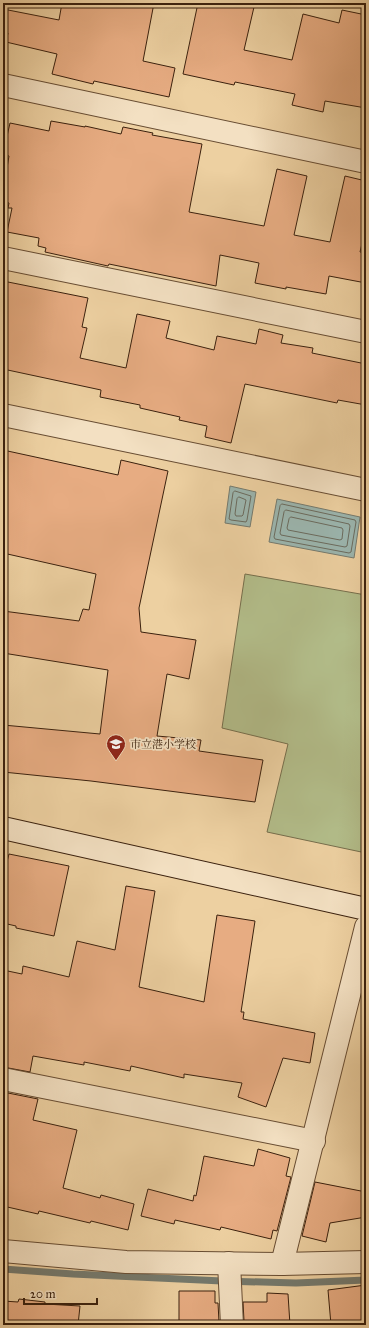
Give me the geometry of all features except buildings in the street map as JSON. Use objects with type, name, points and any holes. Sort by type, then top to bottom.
[{"type":"street","points":[[3,85],[366,162]]},
{"type":"street","points":[[3,258],[366,332]]},
{"type":"street","points":[[3,415],[366,490]]},
{"type":"street","points":[[3,828],[366,908]]},
{"type":"street","points":[[282,1264],[314,1141],[366,927]]},
{"type":"street","points":[[3,1079],[314,1141]]},
{"type":"street","points":[[3,1251],[126,1262],[230,1276],[282,1264],[366,1262]]},
{"type":"street","points":[[230,1276],[232,1325]]},
{"type":"green space","points":[[245,574],[366,595],[366,853],[267,832],[288,744],[222,728]]},
{"type":"water","points":[[230,486],[256,492],[250,527],[225,523]]},
{"type":"water","points":[[277,499],[360,517],[354,558],[269,542]]},
{"type":"waterway","points":[[3,1269],[222,1281],[296,1283],[366,1280]]},
{"type":"place","name":"市立港小学校","points":[[116,761]]}]
